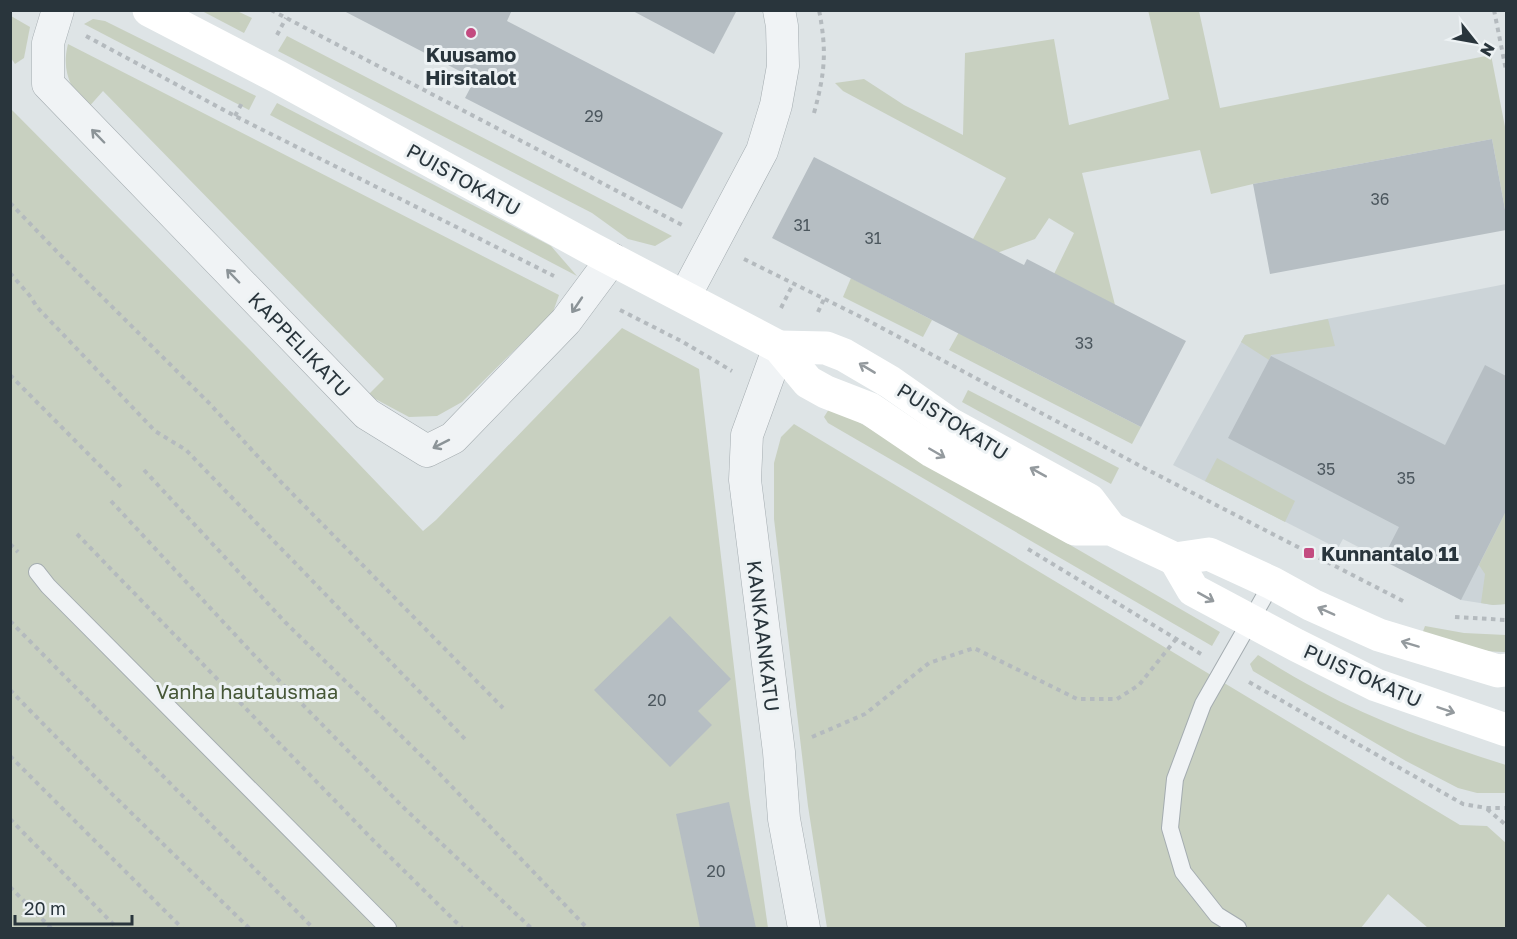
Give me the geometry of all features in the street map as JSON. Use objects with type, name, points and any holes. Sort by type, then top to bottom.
[{"type":"main road","name":"PUISTOKATU","points":[[149,10],[278,77],[779,348],[808,382],[826,392],[870,409],[932,451],[1075,529],[1111,529],[1175,559],[1193,590],[1250,621],[1376,685],[1506,730]]},
{"type":"main road","name":"PUISTOKATU","points":[[779,348],[826,348],[835,351],[890,382],[950,424],[1089,500],[1111,529]]},
{"type":"main road","points":[[1175,559],[1209,554],[1379,635],[1498,670],[1506,670]]},
{"type":"street","points":[[685,296],[762,151],[776,105],[783,66],[782,26],[779,10]]},
{"type":"street","name":"KAPPELIKATU","points":[[56,15],[48,43],[48,84],[367,414],[427,451],[453,438],[566,321],[612,258]]},
{"type":"street","name":"KANKAANKATU","points":[[779,348],[747,435],[745,480],[784,819],[804,928]]},
{"type":"lane","points":[[903,430],[919,402]]},
{"type":"lane","points":[[37,572],[183,723],[388,928]]},
{"type":"lane","points":[[1238,928],[1217,915],[1183,872],[1170,828],[1175,779],[1203,704],[1272,583]]},
{"type":"path","points":[[271,10],[683,225],[712,244],[867,320],[1155,474],[1411,605]]},
{"type":"path","points":[[1494,10],[1506,70]]},
{"type":"path","points":[[56,15],[235,116],[586,292],[683,342],[729,369]]},
{"type":"path","points":[[10,203],[210,405],[281,482],[503,708]]},
{"type":"path","points":[[10,273],[37,307],[155,431],[186,450],[468,742]]},
{"type":"path","points":[[10,375],[124,490]]},
{"type":"path","points":[[144,470],[285,622],[438,772],[586,927]]},
{"type":"path","points":[[111,501],[253,654],[394,798],[531,928]]},
{"type":"path","points":[[77,534],[362,830],[462,928]]},
{"type":"path","points":[[1025,547],[1225,668],[1463,804],[1506,808]]},
{"type":"path","points":[[1451,617],[1506,620]]},
{"type":"path","points":[[10,621],[312,928]]},
{"type":"path","points":[[778,752],[865,714],[929,663],[974,648],[1077,699],[1117,699],[1138,685],[1176,639]]},
{"type":"path","points":[[10,690],[249,928]]},
{"type":"path","points":[[10,756],[182,928]]},
{"type":"path","points":[[1487,808],[1506,825]]},
{"type":"path","points":[[10,819],[117,928]]},
{"type":"path","points":[[10,887],[51,928]]},
{"type":"shaded area","points":[[1506,284],[1506,604],[1493,605],[1461,600],[1343,539],[1338,548],[1329,544],[1173,465],[1245,335]]},
{"type":"green space","points":[[1148,10],[1199,11],[1220,108],[1491,55],[1506,132],[1506,215],[1492,139],[1211,194],[1200,150],[1082,173],[1115,305],[1054,274],[1074,233],[1049,218],[1035,239],[997,253],[973,239],[1006,178],[843,91],[835,83],[864,79],[904,105],[963,135],[965,53],[1054,39],[1069,125],[1169,99]]},
{"type":"green space","points":[[202,11],[237,11],[252,18],[244,33]]},
{"type":"green space","points":[[11,16],[30,27],[24,58],[15,64],[11,58]]},
{"type":"green space","points":[[93,19],[105,21],[256,96],[249,110],[84,24]]},
{"type":"green space","points":[[287,36],[672,236],[655,246],[628,239],[592,213],[278,51]]},
{"type":"green space","points":[[68,44],[559,295],[553,312],[462,402],[437,416],[409,417],[368,395],[384,379],[103,91],[87,109],[69,79],[66,63]]},
{"type":"green space","points":[[277,103],[551,246],[577,276],[270,115]]},
{"type":"green space","name":"Vanha hautausmaa","points":[[10,108],[249,349],[423,531],[622,328],[699,369],[749,795],[768,928],[11,928]]},
{"type":"green space","points":[[851,278],[932,320],[923,337],[843,297]]},
{"type":"green space","points":[[1328,319],[1335,346],[1271,355],[1269,360],[1241,342],[1245,335]]},
{"type":"green space","points":[[964,323],[983,346],[1141,427],[1132,444],[949,350]]},
{"type":"green space","points":[[968,390],[1119,468],[1111,484],[962,402]]},
{"type":"green space","points":[[829,409],[850,417],[1220,632],[1212,646],[828,423],[824,417]]},
{"type":"green space","points":[[794,424],[1460,825],[1487,826],[1506,843],[1506,928],[1428,928],[1388,894],[1361,928],[827,928],[808,806],[774,519],[774,463],[781,437]]},
{"type":"green space","points":[[1217,458],[1295,501],[1285,522],[1205,481]]},
{"type":"green space","points":[[1506,511],[1506,604],[1481,603],[1485,574],[1479,565]]},
{"type":"green space","points":[[1425,626],[1464,633],[1506,635],[1506,652],[1475,649],[1422,634]]},
{"type":"green space","points":[[1258,655],[1340,702],[1387,723],[1506,765],[1506,793],[1477,793],[1458,788],[1406,761],[1253,671],[1250,664]]},
{"type":"building","points":[[342,10],[512,10],[507,21],[723,133],[682,209],[465,98],[475,79]]},
{"type":"building","points":[[631,10],[737,10],[714,54]]},
{"type":"building","points":[[1492,139],[1506,215],[1506,230],[1270,274],[1253,184]]},
{"type":"building","points":[[814,157],[1024,265],[1027,259],[1186,341],[1141,427],[772,238]]},
{"type":"building","points":[[1271,356],[1445,445],[1485,365],[1506,376],[1506,511],[1461,600],[1382,560],[1399,527],[1228,438]]},
{"type":"building","points":[[670,616],[731,679],[698,711],[712,725],[670,767],[594,690]]},
{"type":"building","points":[[729,802],[756,928],[700,928],[676,814]]},
{"type":"place","name":"Kuusamo Hirsitalot","points":[[471,33]]},
{"type":"place","name":"Kunnantalo 11","points":[[1309,553]]}]
